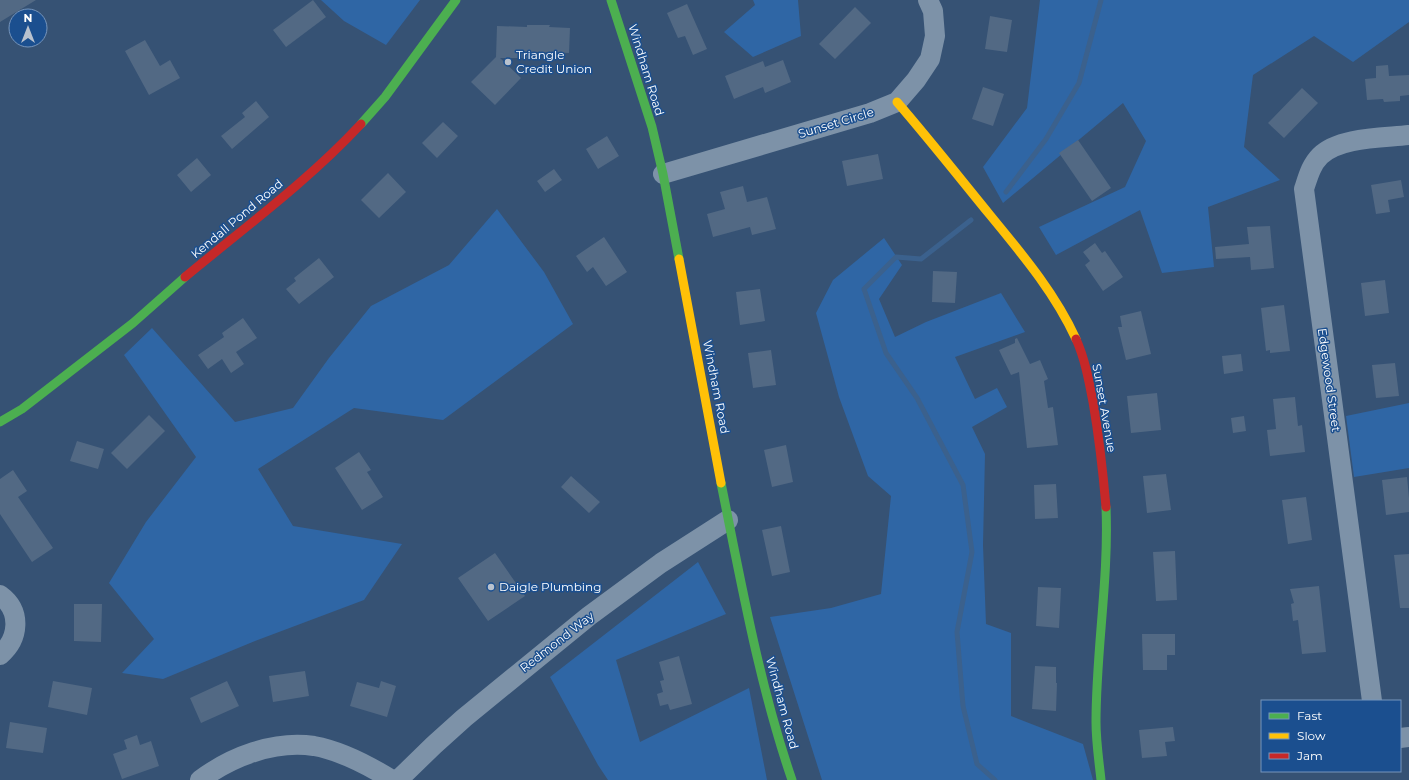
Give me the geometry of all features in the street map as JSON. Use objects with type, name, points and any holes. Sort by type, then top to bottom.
[{"type":"street","name":"Kendall Pond Road","points":[[0,422],[22,409],[133,323],[183,279],[295,186],[341,145],[385,97],[456,0]]},
{"type":"street","name":"Windham Road","points":[[611,0],[652,127],[663,174],[728,520],[766,695],[792,780]]},
{"type":"street","name":"Sunset Circle","points":[[663,174],[870,113],[897,102],[916,80],[930,59],[935,36],[933,11],[928,0]]},
{"type":"street","name":"Sunset Avenue","points":[[897,102],[939,150],[1051,293],[1069,323],[1082,354],[1090,386],[1103,469],[1106,518],[1106,560],[1096,723],[1098,768],[1101,780]]},
{"type":"street","name":"Edgewood Street","points":[[1372,700],[1304,189],[1310,170],[1320,156],[1336,145],[1409,135]]},
{"type":"street","name":"Redmond Way","points":[[398,780],[464,718],[577,625],[661,563],[728,520]]},
{"type":"street","points":[[0,595],[9,604],[13,611],[16,627],[11,643],[0,655]]},
{"type":"street","points":[[200,780],[213,770],[232,760],[273,748],[293,746],[314,746],[352,758],[371,767],[392,780]]},
{"type":"shaded area","points":[[321,0],[420,0],[386,45],[344,21]]},
{"type":"shaded area","points":[[753,0],[798,0],[801,36],[753,57],[724,32],[755,5]]},
{"type":"shaded area","points":[[1040,0],[1409,0],[1409,22],[1353,62],[1314,36],[1253,75],[1244,147],[1280,180],[1208,207],[1214,267],[1162,273],[1140,210],[1056,255],[1039,227],[1125,187],[1146,141],[1123,103],[1003,203],[983,167],[1027,108]]},
{"type":"shaded area","points":[[497,209],[544,272],[573,324],[443,420],[354,408],[258,469],[293,526],[402,544],[364,600],[255,641],[163,679],[122,673],[154,639],[109,583],[146,522],[196,457],[124,355],[152,328],[235,422],[293,408],[329,358],[371,306],[449,265]]},
{"type":"shaded area","points":[[884,238],[902,265],[879,299],[895,337],[926,322],[1001,293],[1025,332],[955,357],[975,399],[997,388],[1007,407],[972,427],[985,454],[983,545],[986,624],[1011,633],[1011,716],[1083,744],[1093,780],[822,780],[770,617],[831,608],[881,594],[891,496],[868,476],[839,397],[816,313],[833,280]]},
{"type":"shaded area","points":[[1409,403],[1409,468],[1354,477],[1346,416]]},
{"type":"shaded area","points":[[698,562],[726,614],[616,660],[640,742],[749,688],[767,780],[608,780],[598,765],[550,677]]},
{"type":"building","points":[[0,0],[36,0],[23,8],[8,8],[8,17],[0,22]]},
{"type":"building","points":[[313,0],[326,17],[286,47],[273,30]]},
{"type":"building","points":[[687,4],[707,49],[693,55],[685,36],[678,38],[667,13]]},
{"type":"building","points":[[855,7],[871,23],[835,59],[819,44]]},
{"type":"building","points":[[990,16],[1012,20],[1007,52],[985,49]]},
{"type":"building","name":"Triangle Credit Union","points":[[527,25],[550,25],[549,27],[570,28],[569,53],[536,52],[536,58],[500,58],[521,78],[495,105],[471,82],[496,57],[497,26],[527,27]]},
{"type":"building","points":[[145,40],[160,66],[170,60],[180,78],[149,95],[125,51]]},
{"type":"building","points":[[783,60],[791,82],[765,93],[763,87],[734,99],[725,76],[763,61],[765,67]]},
{"type":"building","points":[[1388,65],[1389,76],[1409,75],[1409,95],[1400,96],[1400,101],[1384,102],[1383,99],[1367,100],[1365,79],[1376,78],[1376,66]]},
{"type":"building","points":[[983,87],[1004,94],[993,126],[972,119]]},
{"type":"building","points":[[1302,88],[1318,103],[1284,138],[1268,123]]},
{"type":"building","points":[[256,101],[269,117],[232,149],[221,136],[245,117],[242,113]]},
{"type":"building","points":[[443,122],[458,136],[437,158],[422,143]]},
{"type":"building","points":[[607,136],[619,156],[598,169],[586,149]]},
{"type":"building","points":[[1078,140],[1111,188],[1092,201],[1059,153]]},
{"type":"building","points":[[878,154],[883,179],[847,186],[842,161]]},
{"type":"building","points":[[197,158],[211,175],[191,192],[177,175]]},
{"type":"building","points":[[554,169],[562,180],[545,192],[537,181]]},
{"type":"building","points":[[388,173],[406,192],[379,218],[361,200]]},
{"type":"building","points":[[1401,180],[1404,197],[1388,200],[1390,212],[1376,214],[1371,185]]},
{"type":"building","points":[[743,186],[747,202],[767,197],[776,229],[752,235],[750,227],[713,237],[707,214],[725,209],[720,192]]},
{"type":"building","points":[[1270,226],[1274,268],[1251,270],[1250,257],[1216,259],[1215,247],[1249,244],[1247,227]]},
{"type":"building","points":[[604,237],[627,272],[606,286],[593,267],[587,272],[576,256]]},
{"type":"building","points":[[1095,243],[1102,253],[1105,251],[1123,277],[1103,291],[1085,265],[1090,261],[1083,252]]},
{"type":"building","points":[[319,258],[334,277],[299,304],[286,289],[296,281],[294,278]]},
{"type":"building","points":[[933,271],[957,272],[955,303],[932,302]]},
{"type":"building","points":[[1385,280],[1389,313],[1365,316],[1361,283]]},
{"type":"building","points":[[760,289],[765,321],[740,325],[736,292]]},
{"type":"building","points":[[1284,305],[1290,351],[1270,353],[1270,350],[1266,351],[1261,308]]},
{"type":"building","points":[[1141,311],[1151,354],[1126,360],[1118,327],[1122,327],[1120,316]]},
{"type":"building","points":[[243,318],[257,338],[236,352],[244,364],[231,373],[222,359],[208,369],[198,355],[224,337],[222,333]]},
{"type":"building","points":[[1017,338],[1030,364],[1040,360],[1048,379],[1044,381],[1048,408],[1053,407],[1058,445],[1027,448],[1019,372],[1011,375],[999,350],[1015,343],[1015,339]]},
{"type":"building","points":[[771,350],[776,385],[753,388],[748,353]]},
{"type":"building","points":[[1241,354],[1243,371],[1224,374],[1222,356]]},
{"type":"building","points":[[1395,363],[1399,396],[1376,398],[1372,365]]},
{"type":"building","points":[[1157,393],[1161,430],[1131,433],[1127,396]]},
{"type":"building","points":[[1295,397],[1298,426],[1302,425],[1305,452],[1270,456],[1267,430],[1276,429],[1273,399]]},
{"type":"building","points":[[149,415],[165,431],[127,469],[111,453]]},
{"type":"building","points":[[1244,416],[1246,431],[1233,433],[1231,418]]},
{"type":"building","points":[[77,441],[104,449],[98,469],[70,461]]},
{"type":"building","points":[[786,445],[793,482],[772,487],[764,450]]},
{"type":"building","points":[[359,452],[371,470],[367,472],[383,497],[362,510],[335,468]]},
{"type":"building","points":[[13,470],[27,491],[18,497],[53,548],[32,562],[0,514],[0,479]]},
{"type":"building","points":[[1166,474],[1171,510],[1147,513],[1143,476]]},
{"type":"building","points":[[571,476],[600,502],[589,513],[561,487]]},
{"type":"building","points":[[1407,477],[1409,512],[1386,515],[1382,480]]},
{"type":"building","points":[[1056,484],[1058,518],[1035,519],[1034,485]]},
{"type":"building","points":[[1306,497],[1312,540],[1288,544],[1282,500]]},
{"type":"building","points":[[781,526],[790,572],[772,576],[762,530]]},
{"type":"building","points":[[1175,551],[1177,600],[1156,601],[1153,552]]},
{"type":"building","name":"Daigle Plumbing","points":[[495,553],[525,596],[488,621],[458,578]]},
{"type":"building","points":[[1409,554],[1409,608],[1400,608],[1394,555]]},
{"type":"building","points":[[1319,586],[1326,652],[1302,654],[1298,620],[1293,621],[1291,604],[1294,603],[1290,589]]},
{"type":"building","points":[[1038,587],[1061,588],[1059,628],[1036,626]]},
{"type":"building","points":[[74,604],[102,604],[101,642],[74,641]]},
{"type":"building","points":[[1142,634],[1175,634],[1175,655],[1167,655],[1167,670],[1143,670]]},
{"type":"building","points":[[679,656],[692,704],[670,710],[668,704],[660,706],[657,694],[663,692],[660,681],[664,680],[659,662]]},
{"type":"building","points":[[1035,666],[1056,667],[1056,711],[1032,709]]},
{"type":"building","points":[[305,671],[309,696],[273,702],[269,676]]},
{"type":"building","points":[[53,681],[92,688],[87,715],[48,707]]},
{"type":"building","points":[[227,681],[239,706],[201,723],[190,698]]},
{"type":"building","points":[[381,681],[396,686],[387,717],[350,706],[357,682],[379,688]]},
{"type":"building","points":[[10,722],[47,728],[43,753],[6,748]]},
{"type":"building","points":[[1173,727],[1175,741],[1165,742],[1167,756],[1142,758],[1139,730]]},
{"type":"building","points":[[137,735],[140,745],[151,741],[159,766],[122,779],[113,754],[127,749],[124,740]]},
{"type":"waterway","points":[[1006,192],[1046,139],[1079,83],[1101,0]]},
{"type":"waterway","points":[[971,220],[921,259],[896,257],[864,289],[886,353],[917,398],[963,485],[972,552],[957,632],[963,706],[977,764],[995,780]]},
{"type":"traffic: fast","points":[[361,124],[385,97],[456,0]]},
{"type":"traffic: fast","points":[[611,0],[652,127],[663,174],[679,259]]},
{"type":"traffic: fast","points":[[0,422],[22,409],[133,323],[185,277]]},
{"type":"traffic: fast","points":[[721,483],[760,670],[780,744],[792,780]]},
{"type":"traffic: fast","points":[[1101,780],[1096,722],[1098,668],[1106,561],[1106,507]]},
{"type":"traffic: slow","points":[[897,102],[1026,259],[1048,290],[1068,322],[1076,339]]},
{"type":"traffic: slow","points":[[679,259],[721,483]]},
{"type":"traffic: jam","points":[[185,277],[298,185],[361,124]]},
{"type":"traffic: jam","points":[[1076,339],[1084,362],[1093,402],[1101,454],[1106,507]]},
{"type":"place","name":"Triangle Credit Union","points":[[508,62]]},
{"type":"place","name":"Daigle Plumbing","points":[[491,587]]}]
